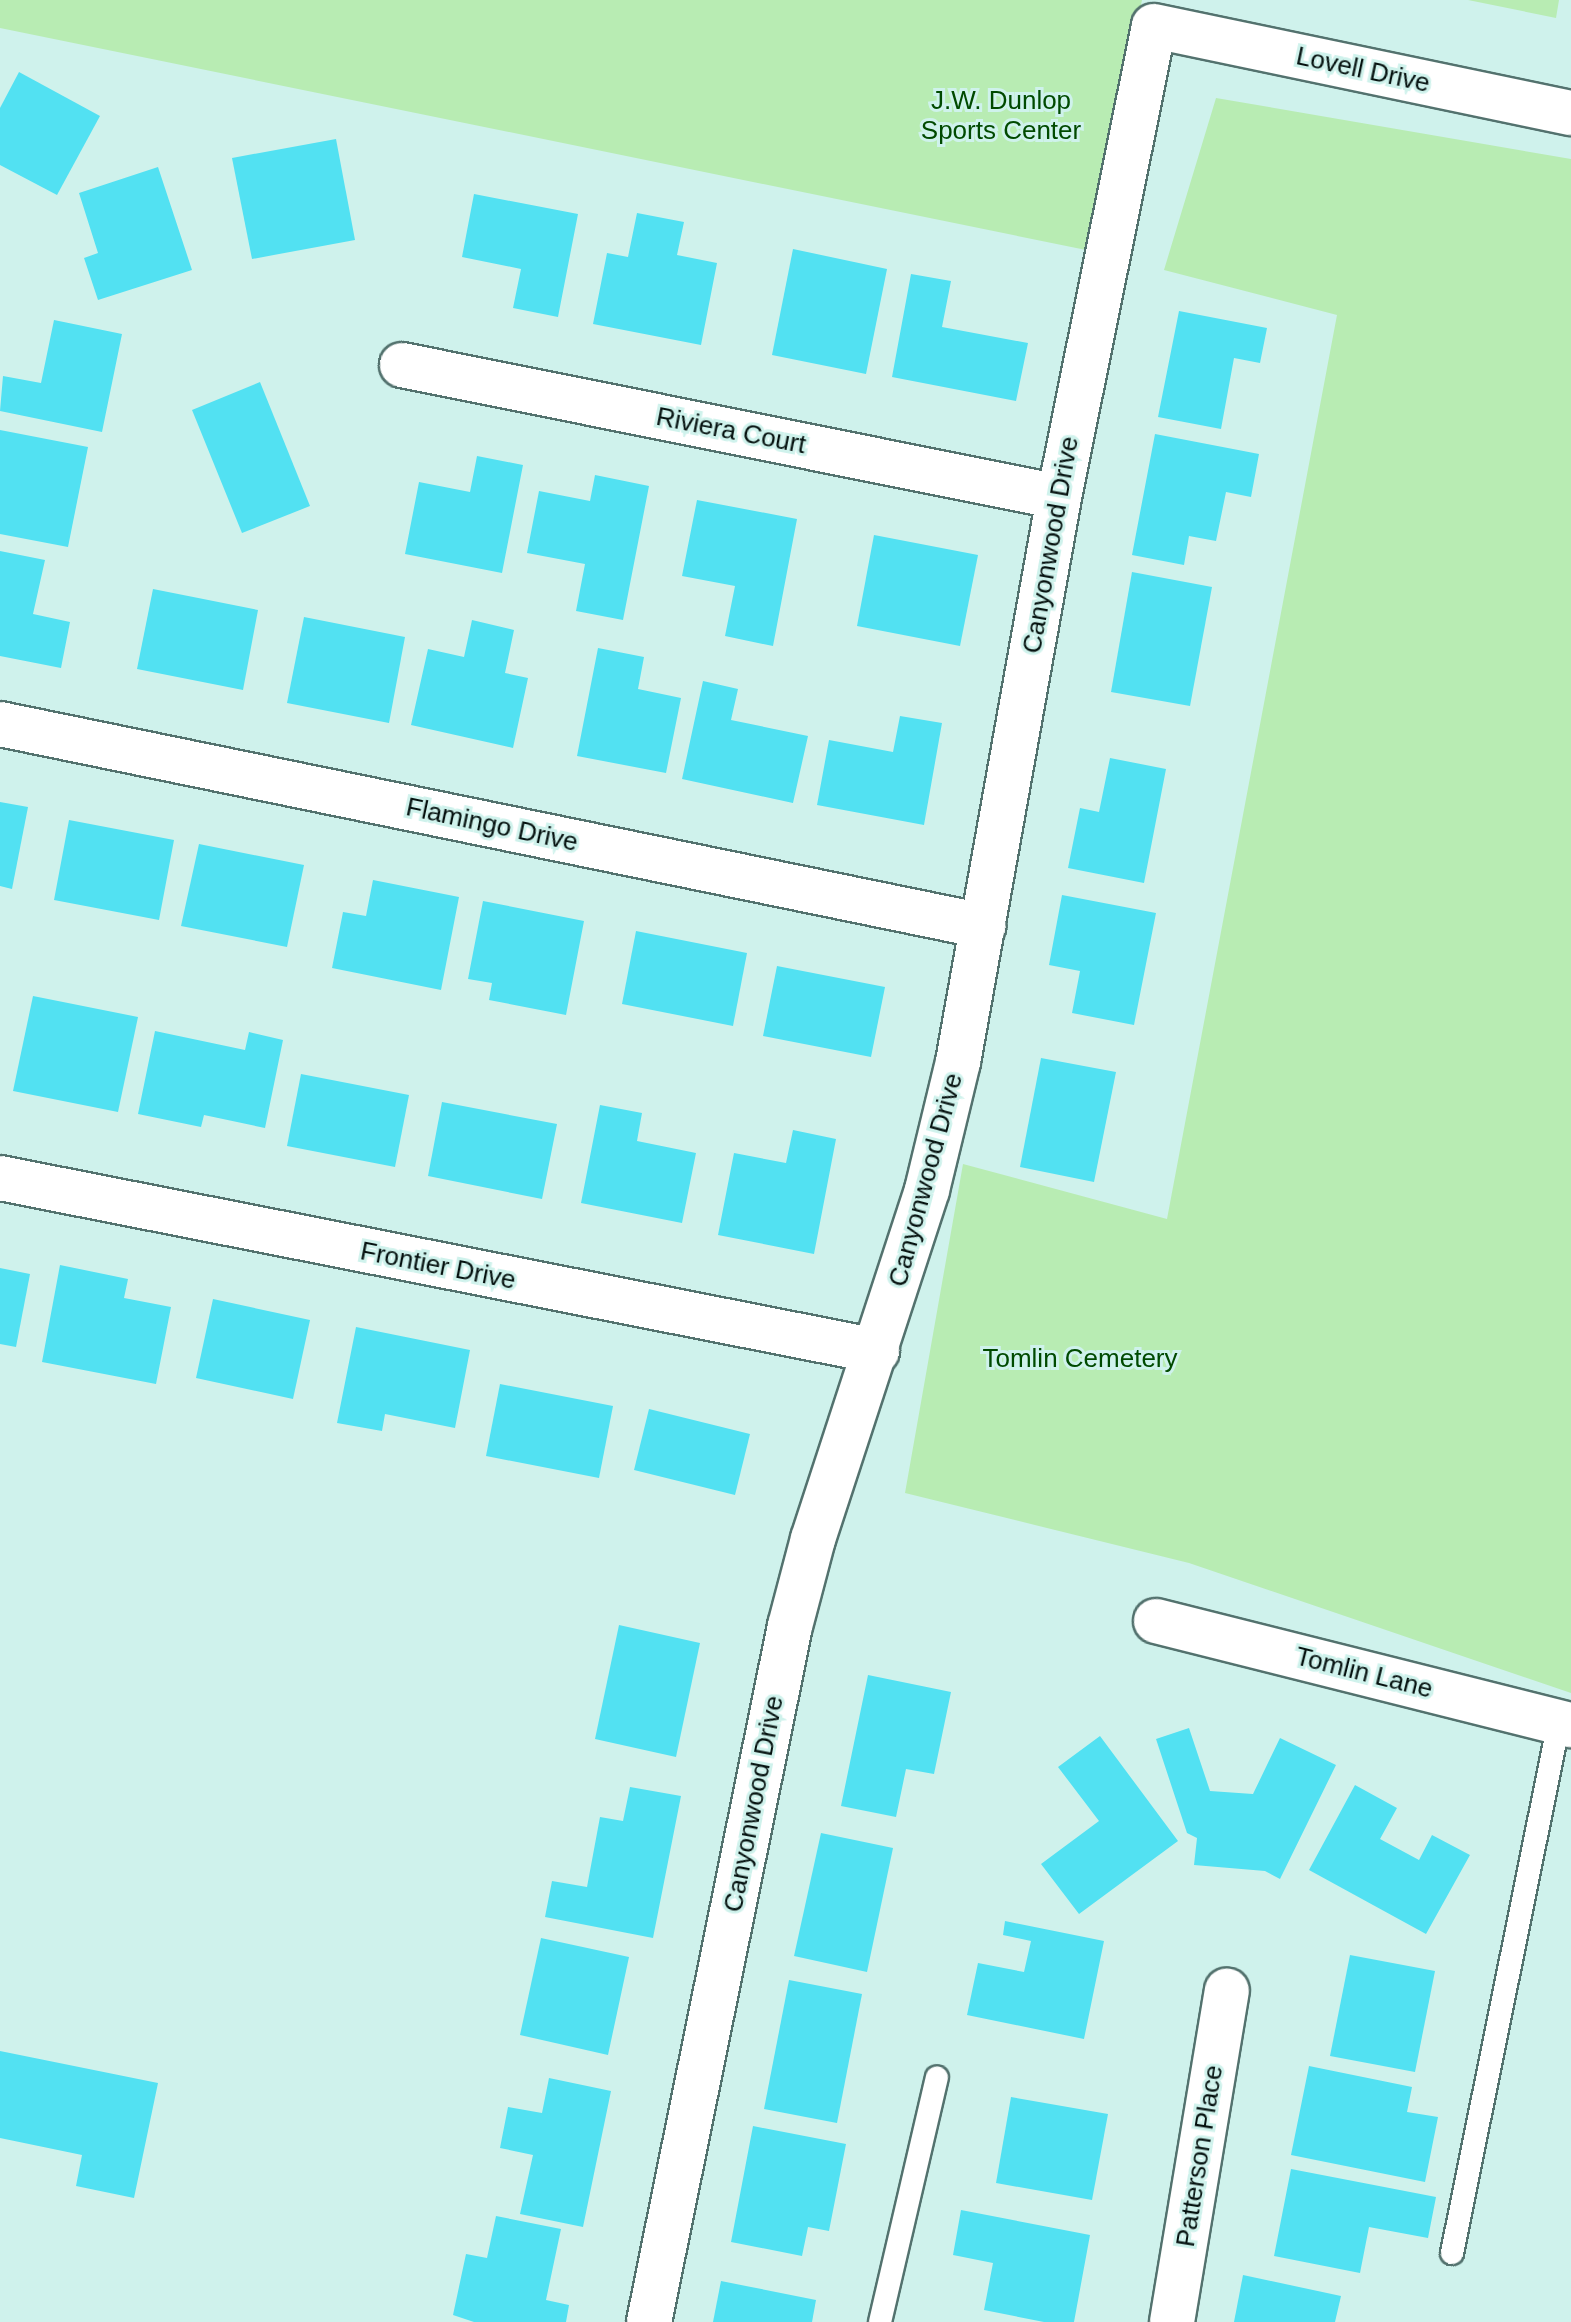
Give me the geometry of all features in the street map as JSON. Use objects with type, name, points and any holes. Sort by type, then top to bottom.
[{"type":"street","name":"Lovell Drive","points":[[1154,26],[1571,113]]},
{"type":"street","name":"Canyonwood Drive","points":[[649,2322],[790,1626],[813,1539],[877,1351],[930,1176],[958,1062],[1059,497],[1154,26]]},
{"type":"street","name":"Riviera Court","points":[[402,365],[1059,497]]},
{"type":"street","name":"Flamingo Drive","points":[[0,724],[983,926]]},
{"type":"street","name":"Frontier Drive","points":[[0,1178],[877,1351]]},
{"type":"street","name":"Tomlin Lane","points":[[1156,1621],[1565,1724]]},
{"type":"street","name":"Patterson Place","points":[[1172,2322],[1227,1991]]},
{"type":"lane","points":[[1452,2253],[1565,1724]]},
{"type":"lane","points":[[880,2322],[937,2078]]},
{"type":"green space","name":"J.W. Dunlop Sports Center","points":[[0,0],[1142,0],[1091,251],[0,28]]},
{"type":"green space","points":[[1468,0],[1559,0],[1556,18]]},
{"type":"green space","name":"Tomlin Cemetery","points":[[1216,98],[1571,159],[1571,1693],[1189,1563],[905,1493],[963,1164],[1167,1219],[1337,315],[1164,270]]},
{"type":"building","points":[[19,72],[100,116],[57,195],[0,165],[0,108]]},
{"type":"building","points":[[336,139],[355,240],[252,259],[232,158]]},
{"type":"building","points":[[158,167],[192,270],[98,300],[84,258],[98,253],[79,193]]},
{"type":"building","points":[[474,194],[578,214],[558,317],[513,308],[521,269],[462,257]]},
{"type":"building","points":[[637,213],[684,222],[677,255],[717,263],[701,345],[593,324],[607,253],[628,257]]},
{"type":"building","points":[[793,249],[887,269],[866,374],[772,355]]},
{"type":"building","points":[[911,274],[951,281],[942,327],[1028,343],[1016,401],[892,377]]},
{"type":"building","points":[[1179,311],[1267,328],[1260,363],[1234,358],[1221,429],[1158,417]]},
{"type":"building","points":[[54,320],[122,334],[102,432],[0,411],[3,376],[41,383]]},
{"type":"building","points":[[260,382],[310,506],[242,533],[192,410]]},
{"type":"building","points":[[0,430],[88,447],[68,547],[0,534]]},
{"type":"building","points":[[1155,434],[1259,454],[1251,497],[1226,492],[1216,541],[1189,536],[1184,565],[1132,555]]},
{"type":"building","points":[[477,456],[523,465],[502,573],[405,554],[419,482],[470,492]]},
{"type":"building","points":[[595,475],[649,486],[623,620],[576,611],[585,564],[527,553],[539,491],[590,501]]},
{"type":"building","points":[[697,500],[797,519],[773,646],[725,636],[735,586],[682,576]]},
{"type":"building","points":[[874,535],[978,555],[960,646],[857,626]]},
{"type":"building","points":[[0,551],[45,560],[33,614],[70,622],[61,668],[0,656]]},
{"type":"building","points":[[1132,572],[1212,587],[1190,706],[1111,692]]},
{"type":"building","points":[[153,589],[258,610],[243,690],[137,669]]},
{"type":"building","points":[[304,617],[405,637],[389,723],[287,703]]},
{"type":"building","points":[[472,620],[514,630],[505,673],[528,678],[513,748],[411,725],[428,649],[464,657]]},
{"type":"building","points":[[598,648],[644,657],[638,689],[681,698],[666,773],[577,756]]},
{"type":"building","points":[[703,681],[738,689],[731,720],[808,736],[793,803],[682,779]]},
{"type":"building","points":[[900,716],[942,723],[924,825],[817,805],[829,740],[893,752]]},
{"type":"building","points":[[1110,758],[1166,769],[1144,883],[1068,868],[1080,808],[1099,812]]},
{"type":"building","points":[[0,802],[28,807],[12,889],[0,886]]},
{"type":"building","points":[[69,820],[174,840],[159,920],[54,900]]},
{"type":"building","points":[[199,844],[304,865],[287,947],[181,926]]},
{"type":"building","points":[[373,880],[459,897],[441,990],[332,968],[343,912],[366,916]]},
{"type":"building","points":[[1062,895],[1156,913],[1134,1025],[1072,1013],[1080,971],[1049,965]]},
{"type":"building","points":[[483,901],[584,921],[566,1015],[489,1000],[492,983],[468,979]]},
{"type":"building","points":[[636,931],[747,953],[733,1026],[622,1004]]},
{"type":"building","points":[[777,966],[885,987],[871,1057],[763,1036]]},
{"type":"building","points":[[33,996],[138,1017],[118,1112],[13,1091]]},
{"type":"building","points":[[155,1031],[245,1050],[249,1032],[283,1040],[265,1128],[204,1115],[201,1127],[138,1114]]},
{"type":"building","points":[[1041,1058],[1116,1072],[1094,1182],[1020,1167]]},
{"type":"building","points":[[301,1074],[409,1095],[395,1167],[287,1146]]},
{"type":"building","points":[[442,1102],[557,1124],[542,1199],[428,1176]]},
{"type":"building","points":[[600,1105],[642,1113],[637,1141],[696,1153],[682,1223],[581,1203]]},
{"type":"building","points":[[793,1130],[836,1139],[814,1254],[718,1235],[734,1153],[786,1163]]},
{"type":"building","points":[[60,1265],[128,1279],[124,1298],[171,1307],[156,1384],[42,1362]]},
{"type":"building","points":[[0,1268],[30,1274],[16,1347],[0,1344]]},
{"type":"building","points":[[213,1299],[310,1320],[293,1399],[196,1378]]},
{"type":"building","points":[[356,1327],[470,1350],[455,1428],[385,1414],[382,1431],[337,1423]]},
{"type":"building","points":[[500,1384],[613,1406],[599,1478],[486,1456]]},
{"type":"building","points":[[649,1409],[750,1434],[735,1495],[634,1470]]},
{"type":"building","points":[[619,1625],[700,1643],[676,1757],[595,1739]]},
{"type":"building","points":[[868,1675],[951,1692],[934,1774],[906,1769],[896,1817],[841,1806]]},
{"type":"building","points":[[1189,1728],[1210,1791],[1253,1794],[1280,1738],[1336,1765],[1280,1879],[1265,1871],[1194,1865],[1197,1838],[1187,1833],[1156,1739]]},
{"type":"building","points":[[1100,1736],[1178,1841],[1079,1914],[1041,1864],[1099,1821],[1058,1767]]},
{"type":"building","points":[[1355,1785],[1397,1808],[1380,1839],[1419,1860],[1432,1835],[1470,1855],[1426,1934],[1309,1870]]},
{"type":"building","points":[[630,1787],[681,1796],[653,1938],[545,1917],[552,1881],[587,1887],[600,1817],[623,1821]]},
{"type":"building","points":[[821,1833],[893,1848],[867,1972],[794,1956]]},
{"type":"building","points":[[1005,1921],[1104,1941],[1084,2039],[967,2015],[978,1963],[1024,1972],[1031,1941],[1003,1935]]},
{"type":"building","points":[[541,1938],[629,1957],[608,2055],[520,2035]]},
{"type":"building","points":[[1350,1955],[1435,1971],[1415,2072],[1330,2056]]},
{"type":"building","points":[[789,1980],[862,1994],[837,2123],[764,2109]]},
{"type":"building","points":[[0,2051],[158,2083],[134,2198],[76,2186],[82,2155],[0,2138]]},
{"type":"building","points":[[1309,2066],[1412,2087],[1407,2112],[1438,2117],[1425,2182],[1291,2155]]},
{"type":"building","points":[[549,2078],[611,2091],[583,2227],[520,2214],[533,2155],[500,2148],[508,2107],[542,2113]]},
{"type":"building","points":[[1011,2097],[1108,2114],[1092,2200],[996,2183]]},
{"type":"building","points":[[753,2126],[846,2144],[829,2231],[808,2227],[802,2256],[731,2242]]},
{"type":"building","points":[[1291,2169],[1436,2197],[1428,2238],[1369,2227],[1360,2273],[1274,2256]]},
{"type":"building","points":[[961,2210],[1090,2235],[1074,2322],[1044,2322],[984,2310],[993,2263],[953,2255]]},
{"type":"building","points":[[496,2216],[561,2229],[546,2300],[569,2305],[566,2322],[474,2322],[453,2315],[466,2254],[487,2258]]},
{"type":"building","points":[[1243,2275],[1341,2296],[1335,2322],[1234,2322]]},
{"type":"building","points":[[721,2281],[816,2300],[812,2322],[713,2322]]}]
